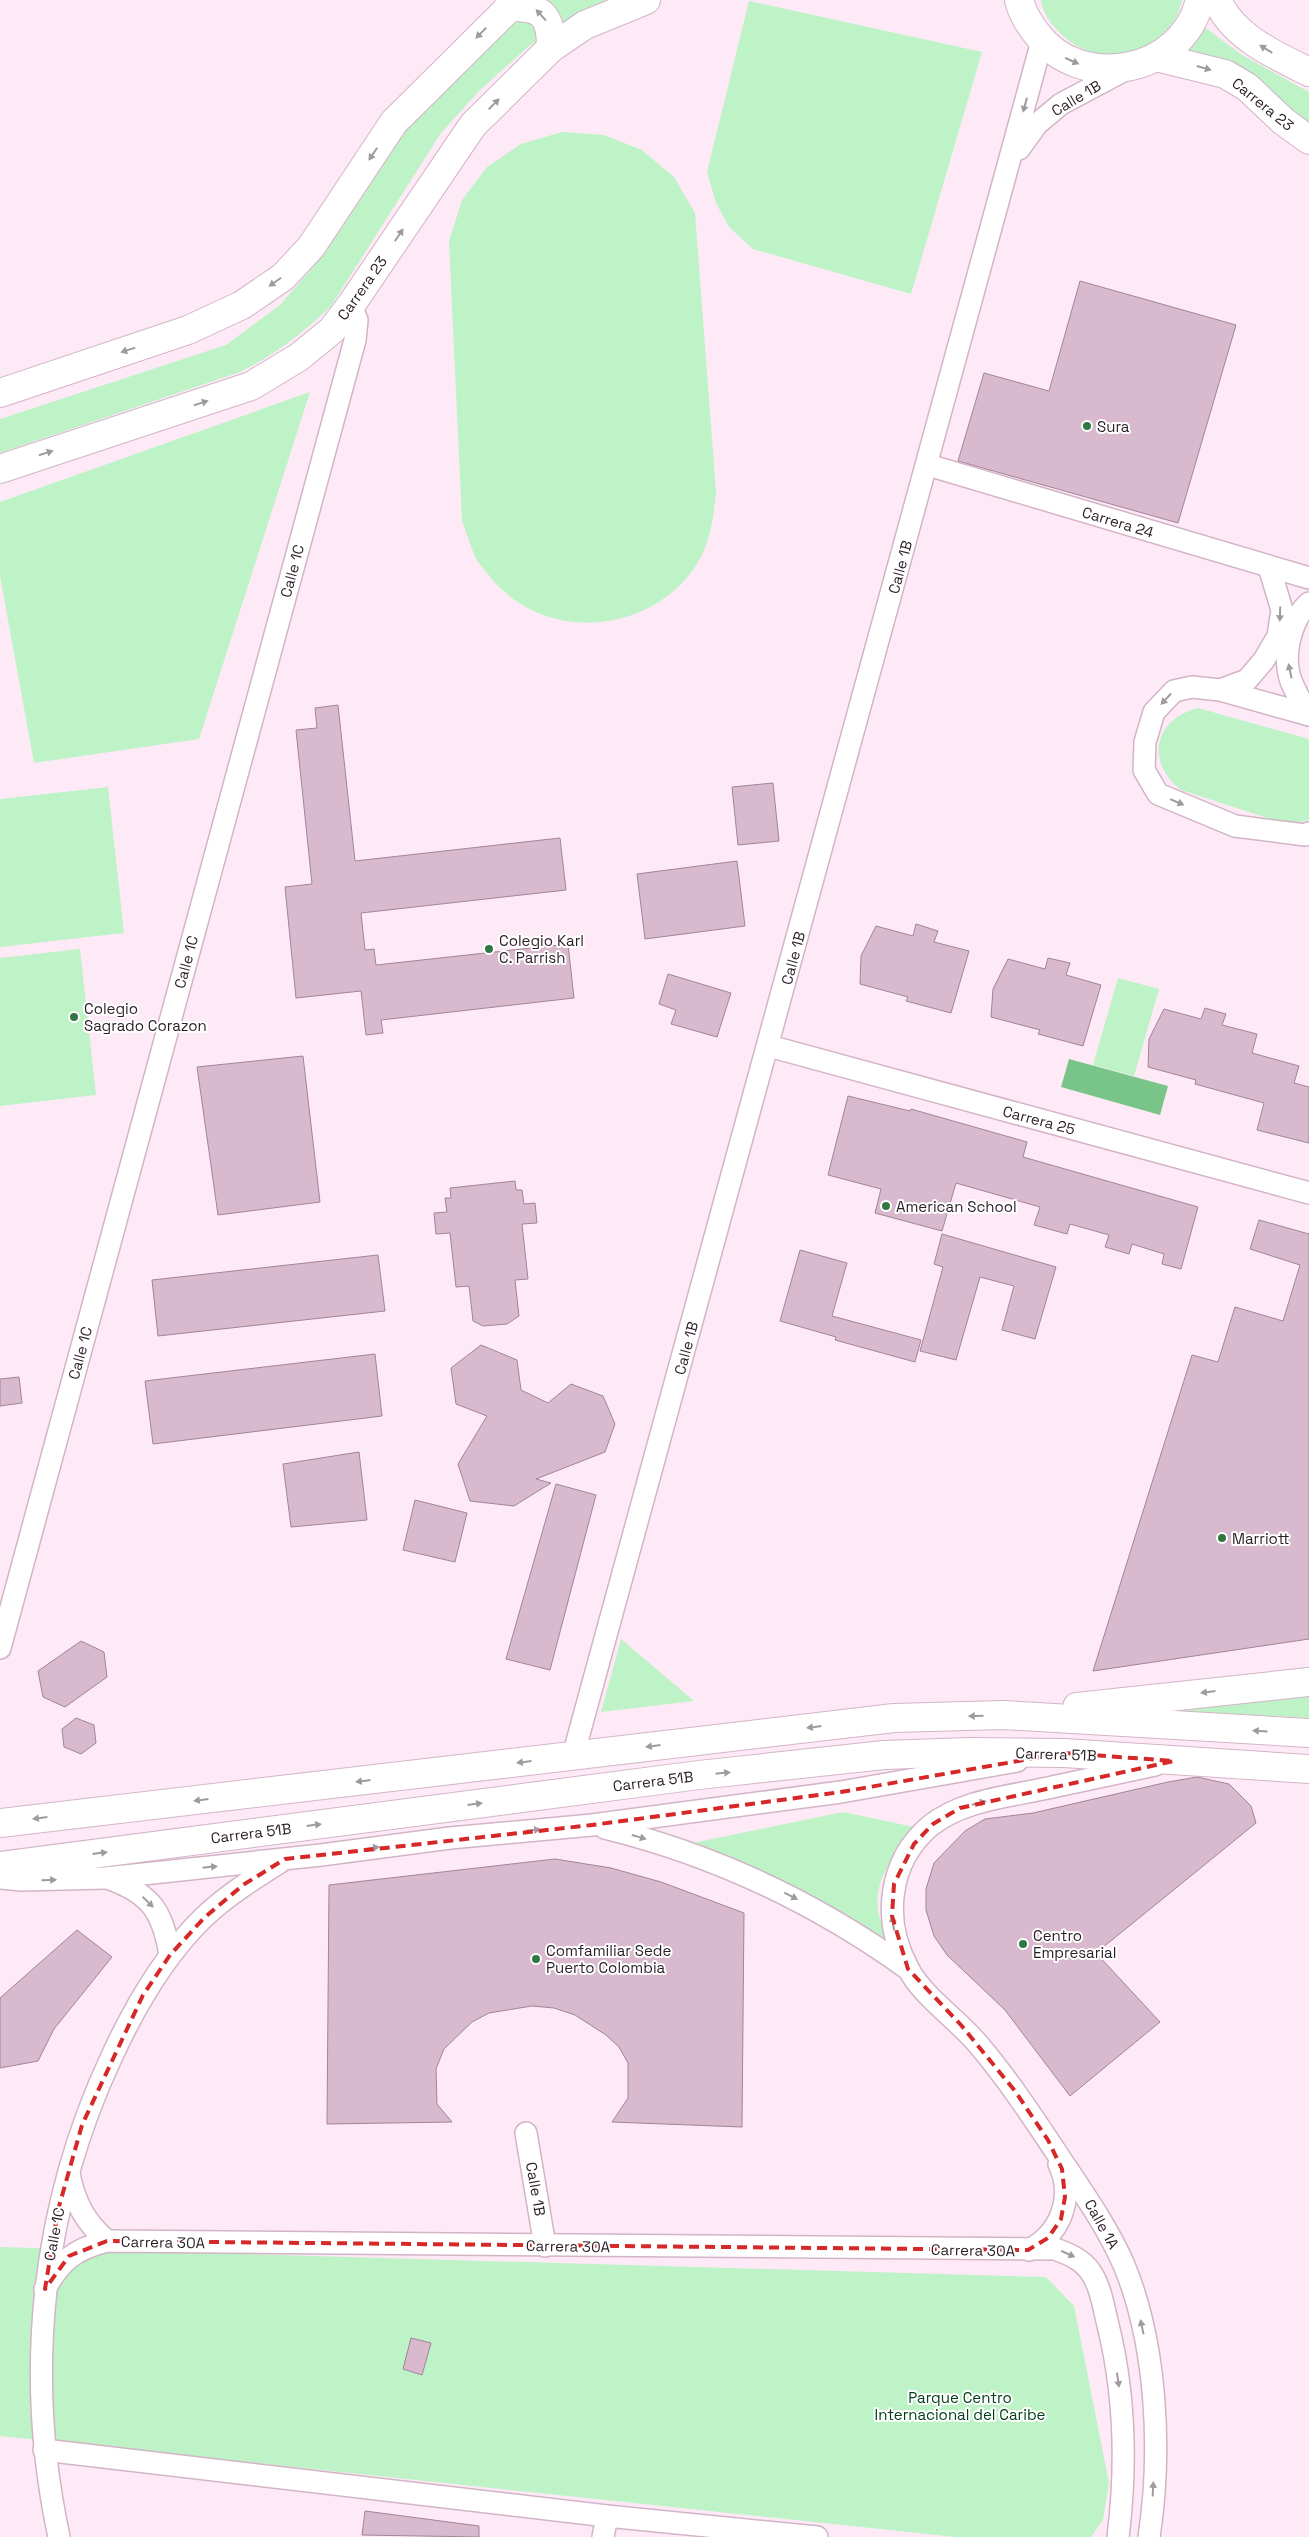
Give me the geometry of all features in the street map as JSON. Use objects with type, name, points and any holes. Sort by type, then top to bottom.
[{"type":"main road","name":"Carrera 23","points":[[0,469],[251,386],[298,357],[332,330],[351,305],[473,125],[551,48],[585,25],[646,0]]},
{"type":"main road","points":[[1000,0],[1042,41],[1073,62],[1091,68],[1128,68],[1156,58],[1174,44],[1188,28],[1200,0]]},
{"type":"main road","points":[[1020,0],[1029,24],[1042,41]]},
{"type":"main road","points":[[1217,0],[1221,10],[1243,34],[1271,52],[1309,72]]},
{"type":"main road","points":[[0,393],[188,330],[242,305],[283,277],[311,248],[394,122],[512,3],[536,9],[544,15],[551,36],[551,48]]},
{"type":"main road","name":"Carrera 23","points":[[1156,58],[1224,74],[1247,87],[1283,121],[1309,140]]},
{"type":"main road","points":[[1003,1716],[1309,1682]]},
{"type":"main road","points":[[0,1823],[894,1718],[1003,1716],[1309,1734]]},
{"type":"main road","name":"Carrera 51B","points":[[0,1866],[699,1776],[884,1755],[969,1752],[1064,1753],[1309,1769]]},
{"type":"street","name":"Calle 1B","points":[[573,1756],[928,465],[1042,41]]},
{"type":"street","name":"Calle 1B","points":[[1011,159],[1037,124],[1061,104],[1128,68]]},
{"type":"street","name":"Calle 1C","points":[[0,1648],[352,350],[357,320],[351,305]]},
{"type":"street","name":"Carrera 24","points":[[928,465],[1269,568],[1309,578]]},
{"type":"street","points":[[1220,690],[1247,680],[1264,660],[1278,636],[1282,610],[1269,568]]},
{"type":"street","points":[[1309,603],[1299,612],[1290,641],[1288,669],[1309,715]]},
{"type":"street","points":[[1309,715],[1220,690],[1192,687],[1174,691],[1154,712],[1145,742],[1144,770],[1158,794],[1235,826],[1305,835],[1309,833]]},
{"type":"street","name":"Carrera 25","points":[[768,1046],[1309,1193]]},
{"type":"street","points":[[0,1878],[21,1880],[106,1878],[450,1838],[592,1825],[840,1792],[1064,1753]]},
{"type":"street","points":[[908,1969],[893,1926],[892,1900],[894,1884],[906,1855],[933,1824],[954,1811],[978,1803],[1174,1761]]},
{"type":"street","points":[[592,1825],[684,1851],[743,1874],[828,1917],[908,1969]]},
{"type":"street","name":"Calle 1C","points":[[59,2537],[44,2450],[41,2342],[45,2289],[58,2210],[82,2125],[120,2037],[143,1995],[170,1955],[204,1918],[243,1885],[285,1858]]},
{"type":"street","points":[[106,1878],[132,1887],[153,1905],[166,1928],[170,1955]]},
{"type":"street","name":"Calle 1A","points":[[908,1969],[921,1987],[980,2046],[1020,2098],[1086,2196],[1112,2242],[1130,2281],[1142,2324],[1152,2388],[1155,2442],[1148,2537]]},
{"type":"street","name":"Calle 1B","points":[[526,2133],[546,2246]]},
{"type":"street","name":"Carrera 30A","points":[[1028,2250],[1048,2238],[1061,2219],[1064,2208],[1065,2197],[1062,2169],[1048,2140]]},
{"type":"street","name":"Carrera 30A","points":[[68,2171],[80,2211],[92,2228],[107,2241]]},
{"type":"street","name":"Carrera 30A","points":[[45,2289],[55,2271],[69,2256],[88,2246],[107,2241],[1055,2249],[1080,2260],[1096,2282],[1110,2333],[1120,2395],[1123,2466],[1119,2529]]},
{"type":"street","points":[[44,2450],[605,2527],[817,2537]]},
{"type":"street","points":[[1105,2537],[1119,2529]]},
{"type":"highlighted area","points":[[1064,1753],[1174,1761],[960,1808],[933,1824],[914,1844],[894,1884],[892,1916],[908,1969],[961,2025],[1015,2091],[1048,2140],[1062,2169],[1065,2197],[1061,2219],[1048,2238],[1028,2250],[107,2241],[69,2256],[45,2289],[58,2210],[82,2125],[143,1995],[170,1955],[204,1918],[243,1885],[285,1859],[592,1825],[841,1792]]},
{"type":"green space","points":[[549,0],[608,0],[529,46],[479,91],[441,133],[331,306],[300,334],[277,351],[240,372],[0,453],[0,419],[226,345],[280,305],[320,259],[419,108],[467,57]]},
{"type":"green space","points":[[1041,0],[1182,0],[1174,21],[1163,34],[1149,44],[1119,54],[1103,54],[1088,51],[1073,44],[1060,33],[1048,18]]},
{"type":"green space","points":[[749,1],[982,52],[911,294],[753,249],[729,227],[716,203],[707,172]]},
{"type":"green space","points":[[1203,26],[1242,55],[1309,92],[1309,131],[1194,60],[1183,47]]},
{"type":"green space","points":[[562,132],[604,135],[642,150],[674,177],[695,213],[716,492],[712,523],[703,553],[692,571],[672,593],[648,608],[621,618],[593,622],[565,621],[538,613],[513,598],[491,578],[479,563],[462,521],[449,241],[462,200],[487,167],[521,144]]},
{"type":"green space","points":[[310,392],[199,739],[34,763],[0,576],[0,502]]},
{"type":"green space","points":[[1198,708],[1309,739],[1309,820],[1297,823],[1283,823],[1181,790],[1170,779],[1162,767],[1159,755],[1164,731],[1183,714]]},
{"type":"green space","points":[[108,787],[124,933],[0,947],[0,799]]},
{"type":"green space","points":[[80,949],[96,1095],[0,1106],[0,958]]},
{"type":"green space","points":[[1118,978],[1159,989],[1134,1076],[1093,1065]]},
{"type":"green space","points":[[621,1639],[694,1701],[601,1712]]},
{"type":"green space","points":[[1309,1695],[1309,1718],[1148,1709]]},
{"type":"green space","points":[[843,1812],[914,1827],[893,1857],[882,1879],[879,1891],[877,1903],[879,1915],[893,1951],[688,1844]]},
{"type":"green space","name":"Parque Centro Internacional del Caribe","points":[[0,2247],[1046,2277],[1074,2306],[1109,2483],[1103,2520],[1091,2537],[956,2537],[0,2436]]},
{"type":"shaded area","points":[[1069,1059],[1168,1086],[1160,1115],[1061,1087]]},
{"type":"building","name":"Sura","points":[[1080,281],[1236,325],[1178,523],[958,461],[984,373],[1049,391]]},
{"type":"building","points":[[338,705],[355,861],[560,838],[566,890],[361,913],[365,950],[374,949],[376,965],[568,944],[574,998],[381,1020],[383,1033],[366,1035],[361,991],[296,998],[285,887],[312,884],[296,730],[317,728],[315,708]]},
{"type":"building","points":[[773,783],[779,841],[738,845],[732,787]]},
{"type":"building","points":[[737,861],[745,926],[645,939],[637,874]]},
{"type":"building","points":[[916,924],[938,931],[934,942],[969,951],[951,1013],[906,1001],[908,997],[860,984],[861,956],[876,926],[913,936]]},
{"type":"building","points":[[1048,958],[1070,963],[1066,975],[1101,985],[1083,1046],[1038,1034],[1040,1030],[991,1017],[993,989],[1008,959],[1045,969]]},
{"type":"building","points":[[668,974],[731,993],[717,1037],[671,1024],[676,1010],[659,1004]]},
{"type":"building","points":[[1205,1008],[1226,1014],[1222,1025],[1257,1034],[1252,1053],[1299,1066],[1294,1083],[1309,1087],[1309,1143],[1257,1130],[1264,1103],[1195,1084],[1196,1080],[1148,1067],[1149,1039],[1164,1009],[1201,1019]]},
{"type":"building","points":[[303,1056],[320,1202],[218,1215],[197,1067]]},
{"type":"building","points":[[848,1096],[910,1111],[911,1109],[1027,1142],[1023,1157],[1198,1207],[1181,1269],[1162,1264],[1164,1254],[1132,1244],[1129,1254],[1105,1247],[1109,1235],[1070,1224],[1067,1234],[1034,1225],[1040,1207],[956,1183],[942,1231],[875,1213],[881,1189],[828,1175]]},
{"type":"building","points":[[515,1181],[516,1190],[522,1190],[524,1204],[535,1203],[537,1223],[522,1224],[528,1279],[515,1280],[519,1316],[507,1324],[483,1326],[473,1321],[469,1286],[456,1287],[450,1233],[436,1234],[434,1213],[447,1212],[445,1198],[451,1198],[450,1188]]},
{"type":"building","name":"Marriott","points":[[1259,1220],[1309,1234],[1309,1639],[1093,1671],[1192,1355],[1218,1362],[1235,1307],[1283,1321],[1300,1265],[1250,1249]]},
{"type":"building","points":[[942,1234],[1056,1267],[1035,1339],[1002,1330],[1014,1286],[980,1277],[956,1360],[920,1351],[943,1267],[934,1264]]},
{"type":"building","points":[[800,1250],[847,1263],[832,1316],[921,1340],[915,1362],[835,1340],[836,1337],[780,1321]]},
{"type":"building","points":[[378,1255],[385,1311],[158,1336],[152,1280]]},
{"type":"building","points":[[481,1345],[517,1360],[521,1390],[548,1403],[571,1384],[603,1396],[615,1424],[605,1452],[536,1479],[551,1483],[514,1506],[470,1501],[458,1464],[487,1416],[456,1404],[451,1368]]},
{"type":"building","points":[[375,1354],[382,1416],[153,1444],[145,1381]]},
{"type":"building","points":[[19,1377],[22,1403],[0,1406],[0,1379]]},
{"type":"building","points":[[359,1452],[367,1520],[291,1527],[283,1464]]},
{"type":"building","points":[[556,1484],[596,1495],[550,1670],[506,1659]]},
{"type":"building","points":[[415,1500],[467,1513],[455,1562],[403,1550]]},
{"type":"building","points":[[81,1641],[104,1652],[107,1677],[65,1707],[43,1697],[38,1671]]},
{"type":"building","points":[[76,1718],[94,1725],[96,1743],[81,1754],[64,1747],[62,1729]]},
{"type":"building","name":"Centro Empresarial","points":[[1197,1777],[1229,1784],[1251,1806],[1256,1823],[1096,1953],[1160,2022],[1070,2096],[1005,2010],[947,1955],[934,1936],[926,1910],[926,1889],[934,1863],[965,1831],[985,1819],[1033,1813]]},
{"type":"building","name":"Comfamiliar Sede Puerto Colombia","points":[[555,1859],[611,1868],[661,1882],[744,1913],[742,2127],[612,2122],[628,2098],[628,2063],[619,2047],[606,2035],[575,2015],[554,2008],[532,2006],[489,2013],[472,2022],[444,2049],[436,2069],[437,2104],[452,2122],[327,2124],[329,1885]]},
{"type":"building","points":[[77,1930],[112,1957],[54,2029],[38,2061],[0,2068],[0,1998]]},
{"type":"building","points":[[411,2338],[431,2343],[422,2375],[403,2369]]},
{"type":"building","points":[[365,2511],[479,2526],[479,2537],[362,2535]]},
{"type":"place","name":"Sura","points":[[1087,426]]},
{"type":"place","name":"Colegio Karl C. Parrish","points":[[489,949]]},
{"type":"place","name":"Colegio Sagrado Corazon","points":[[74,1017]]},
{"type":"place","name":"American School","points":[[886,1206]]},
{"type":"place","name":"Marriott","points":[[1222,1538]]},
{"type":"place","name":"Centro Empresarial","points":[[1023,1944]]},
{"type":"place","name":"Comfamiliar Sede Puerto Colombia","points":[[536,1959]]}]
